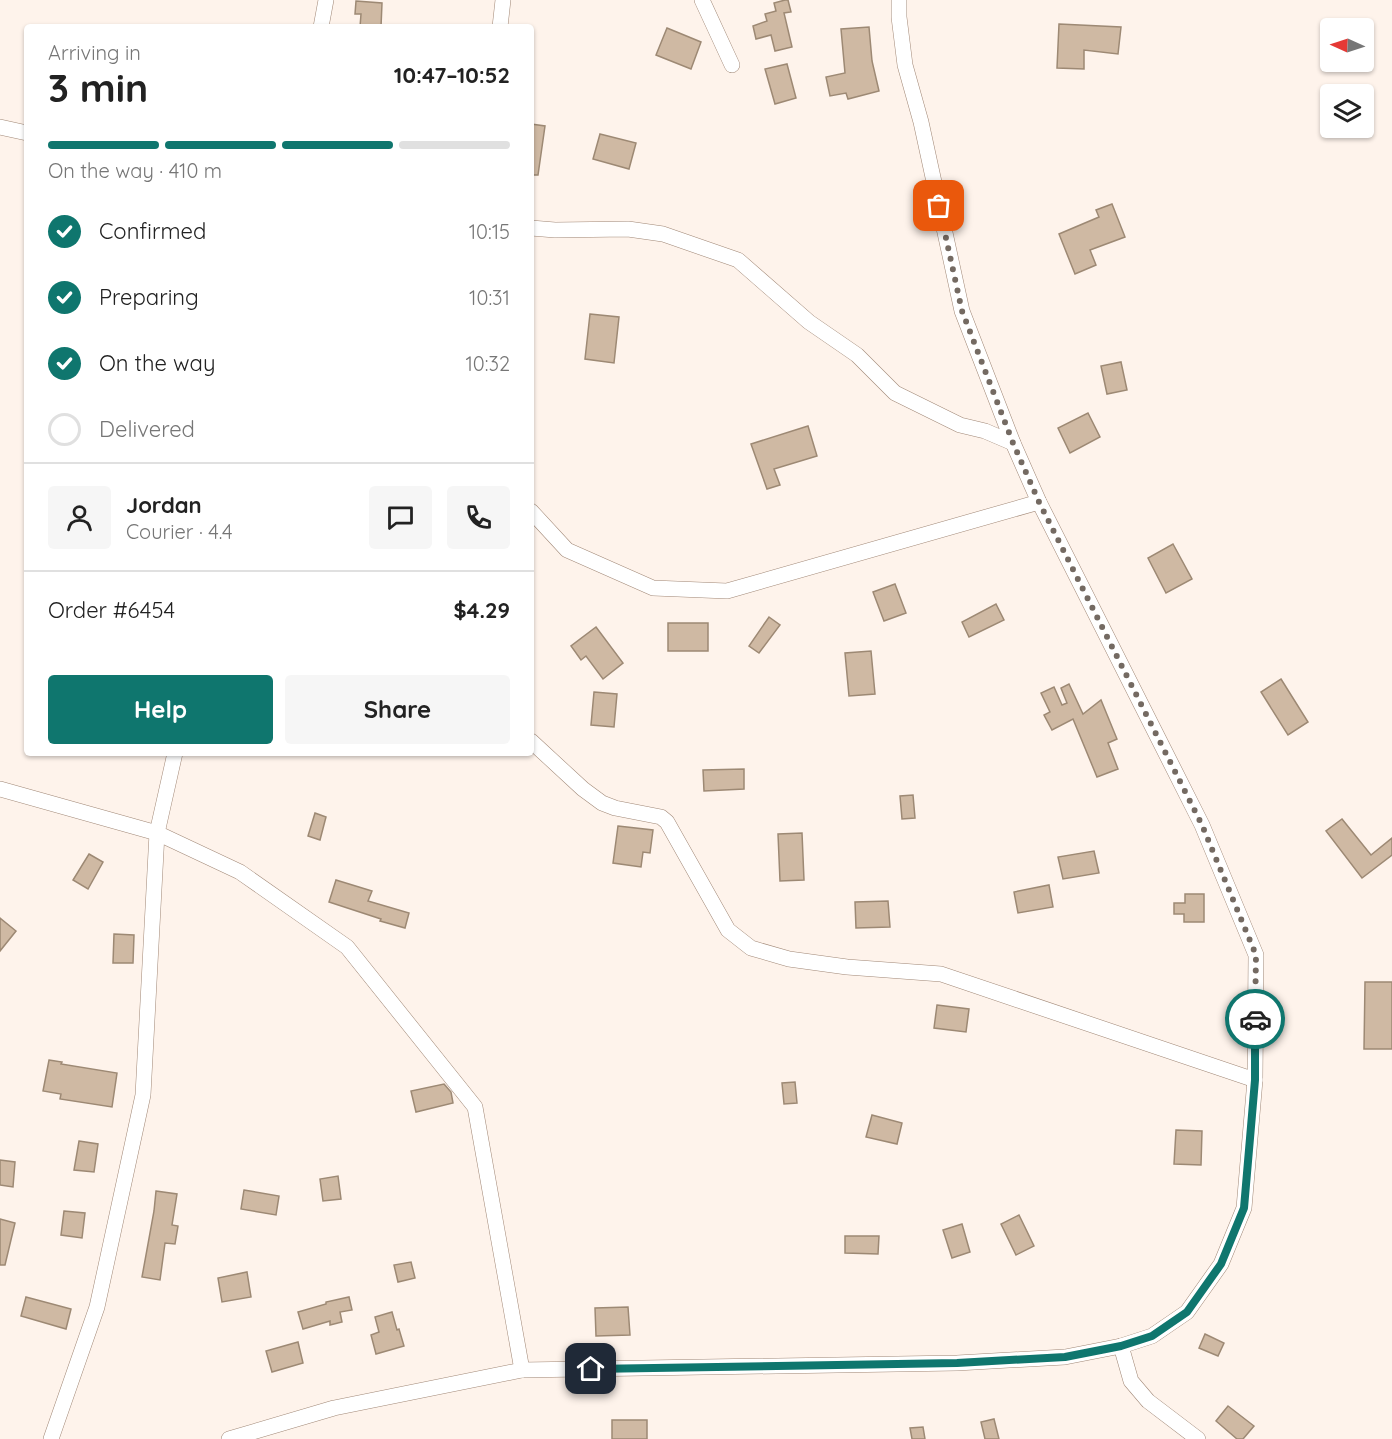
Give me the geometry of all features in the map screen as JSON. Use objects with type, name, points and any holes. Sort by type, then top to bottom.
[{"type":"street","points":[[322,24],[326,0]]},
{"type":"street","points":[[501,24],[503,0]]},
{"type":"street","points":[[702,0],[732,65]]},
{"type":"street","points":[[229,1439],[334,1408],[522,1370],[957,1363],[1065,1357],[1121,1346],[1152,1336],[1187,1312],[1221,1264],[1244,1208],[1255,1080],[1256,955],[1202,825],[1039,502],[1013,443],[962,311],[921,122],[905,65],[899,0]]},
{"type":"street","points":[[0,127],[24,132]]},
{"type":"street","points":[[534,228],[628,229],[663,234],[738,260],[809,322],[857,355],[895,393],[960,425],[985,431],[1013,443]]},
{"type":"street","points":[[534,514],[567,550],[653,588],[727,591],[1039,502]]},
{"type":"street","points":[[534,744],[583,789],[602,802],[615,808],[661,817],[667,822],[728,930],[751,948],[789,959],[847,967],[941,974],[1255,1080]]},
{"type":"street","points":[[51,1439],[97,1307],[143,1095],[157,833],[174,756]]},
{"type":"street","points":[[0,789],[157,833],[240,872],[348,947],[475,1107],[522,1370]]},
{"type":"street","points":[[1121,1346],[1131,1380],[1148,1401],[1198,1439]]},
{"type":"building","points":[[788,0],[791,12],[784,13],[792,47],[775,51],[771,35],[756,39],[753,26],[767,21],[765,14],[776,11],[774,3]]},
{"type":"building","points":[[356,1],[382,3],[381,24],[360,24],[361,14],[355,14]]},
{"type":"building","points":[[1059,24],[1121,27],[1118,54],[1084,50],[1084,69],[1057,68]]},
{"type":"building","points":[[869,27],[872,61],[879,91],[848,99],[846,93],[830,96],[826,77],[845,73],[841,29]]},
{"type":"building","points":[[667,28],[701,42],[691,69],[656,55]]},
{"type":"building","points":[[787,64],[796,98],[775,104],[765,69]]},
{"type":"building","points":[[534,124],[545,126],[538,175],[534,175]]},
{"type":"building","points":[[600,134],[636,143],[629,169],[593,159]]},
{"type":"building","points":[[1112,204],[1125,237],[1090,250],[1096,265],[1075,274],[1059,234],[1099,217],[1096,210]]},
{"type":"building","points":[[590,314],[619,317],[614,363],[585,359]]},
{"type":"building","points":[[1121,362],[1127,390],[1107,394],[1101,366]]},
{"type":"building","points":[[1088,413],[1100,437],[1070,453],[1058,428]]},
{"type":"building","points":[[808,426],[817,456],[774,469],[780,485],[767,489],[751,444]]},
{"type":"building","points":[[1173,544],[1192,579],[1166,593],[1148,558]]},
{"type":"building","points":[[895,584],[906,613],[884,621],[873,592]]},
{"type":"building","points":[[996,604],[1004,620],[969,637],[962,622]]},
{"type":"building","points":[[769,617],[780,625],[759,653],[749,646]]},
{"type":"building","points":[[668,623],[708,623],[708,651],[668,651]]},
{"type":"building","points":[[596,627],[623,663],[603,679],[586,656],[581,660],[571,646]]},
{"type":"building","points":[[871,651],[875,694],[849,696],[845,653]]},
{"type":"building","points":[[1281,679],[1308,722],[1288,735],[1261,692]]},
{"type":"building","points":[[1069,684],[1083,714],[1101,700],[1117,739],[1108,743],[1118,769],[1097,777],[1073,719],[1052,730],[1044,715],[1050,712],[1041,693],[1054,687],[1062,705],[1067,703],[1061,688]]},
{"type":"building","points":[[594,692],[617,694],[614,727],[591,725]]},
{"type":"building","points":[[744,769],[744,789],[704,791],[703,770]]},
{"type":"building","points":[[913,795],[915,818],[902,819],[900,796]]},
{"type":"building","points":[[315,813],[326,817],[320,840],[308,836]]},
{"type":"building","points":[[1342,819],[1371,855],[1392,838],[1392,855],[1362,878],[1326,831]]},
{"type":"building","points":[[618,826],[653,830],[650,853],[643,852],[641,867],[613,863]]},
{"type":"building","points":[[802,833],[804,880],[780,881],[778,834]]},
{"type":"building","points":[[1094,851],[1099,873],[1063,879],[1058,857]]},
{"type":"building","points":[[89,854],[103,862],[88,889],[73,880]]},
{"type":"building","points":[[336,880],[372,891],[368,901],[409,913],[405,928],[329,902]]},
{"type":"building","points":[[1049,885],[1053,907],[1018,913],[1014,892]]},
{"type":"building","points":[[1185,894],[1204,894],[1204,922],[1184,922],[1184,914],[1174,914],[1174,903],[1185,903]]},
{"type":"building","points":[[888,901],[890,927],[856,928],[855,902]]},
{"type":"building","points":[[0,918],[16,931],[0,951]]},
{"type":"building","points":[[114,934],[134,935],[133,963],[113,963]]},
{"type":"building","points":[[1365,982],[1392,982],[1392,1049],[1364,1049]]},
{"type":"building","points":[[937,1005],[969,1009],[966,1032],[934,1028]]},
{"type":"building","points":[[49,1060],[117,1073],[112,1107],[60,1099],[61,1094],[43,1091]]},
{"type":"building","points":[[795,1082],[797,1103],[784,1104],[782,1083]]},
{"type":"building","points":[[444,1084],[451,1092],[453,1103],[416,1112],[411,1091]]},
{"type":"building","points":[[872,1115],[902,1123],[897,1144],[866,1137]]},
{"type":"building","points":[[1176,1130],[1202,1131],[1201,1165],[1174,1164]]},
{"type":"building","points":[[79,1141],[98,1144],[94,1172],[74,1170]]},
{"type":"building","points":[[0,1160],[15,1162],[13,1187],[0,1185]]},
{"type":"building","points":[[338,1176],[341,1199],[323,1201],[320,1179]]},
{"type":"building","points":[[244,1190],[279,1196],[276,1215],[241,1209]]},
{"type":"building","points":[[156,1191],[177,1194],[172,1225],[178,1226],[175,1244],[165,1243],[160,1280],[142,1277]]},
{"type":"building","points":[[64,1211],[85,1213],[82,1238],[61,1235]]},
{"type":"building","points":[[1019,1215],[1034,1246],[1016,1255],[1001,1224]]},
{"type":"building","points":[[0,1219],[15,1223],[5,1265],[0,1265]]},
{"type":"building","points":[[962,1224],[970,1252],[952,1258],[943,1230]]},
{"type":"building","points":[[845,1236],[879,1236],[878,1254],[845,1253]]},
{"type":"building","points":[[411,1262],[415,1278],[398,1282],[394,1265]]},
{"type":"building","points":[[247,1272],[251,1297],[222,1302],[218,1278]]},
{"type":"building","points":[[26,1297],[71,1309],[66,1329],[21,1316]]},
{"type":"building","points":[[349,1297],[352,1310],[340,1312],[342,1322],[330,1325],[330,1321],[303,1329],[298,1312]]},
{"type":"building","points":[[628,1307],[630,1335],[596,1336],[595,1308]]},
{"type":"building","points":[[392,1312],[404,1346],[376,1354],[371,1335],[379,1332],[375,1317]]},
{"type":"building","points":[[1205,1334],[1224,1343],[1218,1356],[1199,1348]]},
{"type":"building","points":[[298,1342],[303,1363],[272,1372],[266,1351]]},
{"type":"building","points":[[1228,1406],[1254,1426],[1243,1439],[1237,1439],[1216,1421]]},
{"type":"building","points":[[994,1419],[999,1439],[985,1439],[981,1422]]},
{"type":"building","points":[[612,1420],[647,1420],[647,1439],[612,1439]]},
{"type":"building","points":[[923,1427],[925,1439],[912,1439],[910,1428]]},
{"type":"way so far","points":[[939,206],[962,311],[1013,443],[1039,502],[1202,825],[1256,955],[1255,1019]]},
{"type":"route","points":[[591,1369],[957,1363],[1065,1357],[1121,1346],[1152,1336],[1187,1312],[1221,1264],[1244,1208],[1255,1080],[1255,1019]]}]
